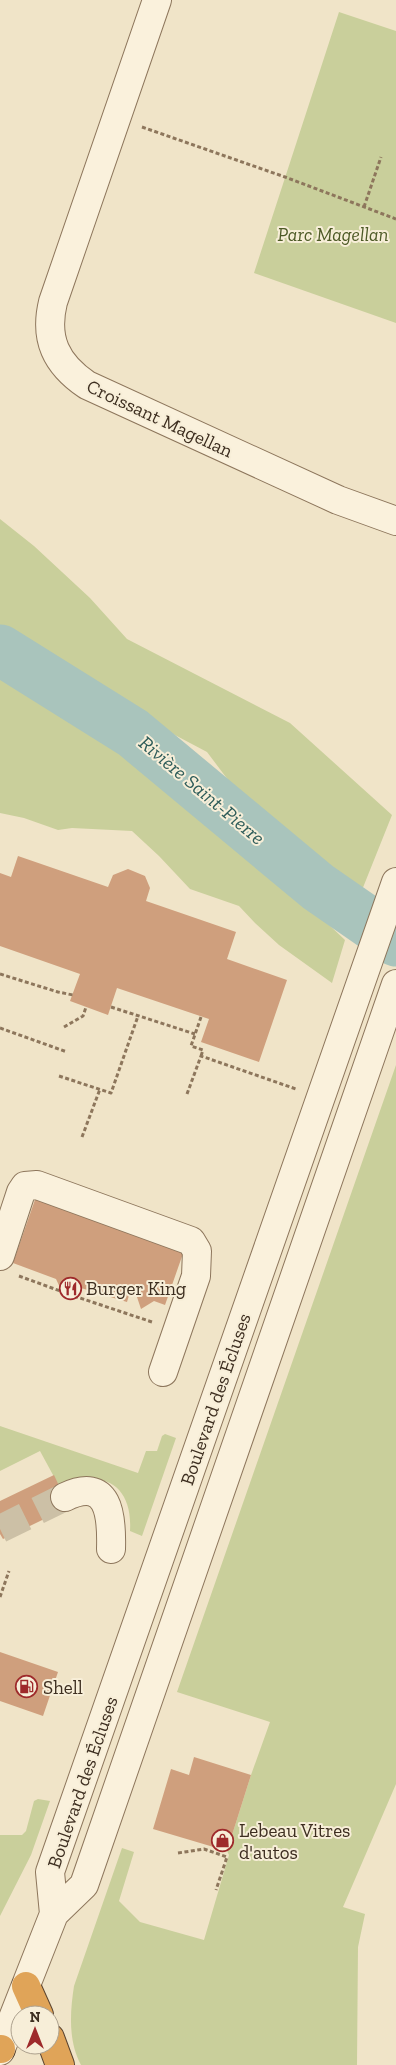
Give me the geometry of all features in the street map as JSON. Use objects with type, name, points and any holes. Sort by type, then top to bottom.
[{"type":"highway","points":[[26,1986],[35,2005]]},
{"type":"street","name":"Croissant Magellan","points":[[157,0],[53,302],[49,326],[54,349],[67,370],[86,385],[338,500],[396,521]]},
{"type":"street","name":"Boulevard des Écluses","points":[[54,1914],[50,1872],[394,889]]},
{"type":"street","name":"Boulevard des Écluses","points":[[54,1914],[84,1885],[396,984]]},
{"type":"street","points":[[6,1265],[21,1192],[25,1186],[30,1184],[191,1241],[197,1251],[196,1276],[164,1372]]},
{"type":"street","points":[[65,1497],[84,1490],[94,1491],[100,1496],[110,1515],[111,1549]]},
{"type":"street","points":[[0,2050],[54,1914]]},
{"type":"path","points":[[141,127],[396,220]]},
{"type":"path","points":[[364,207],[381,157]]},
{"type":"path","points":[[0,974],[73,995]]},
{"type":"path","points":[[64,1027],[83,1016],[86,1007]]},
{"type":"path","points":[[111,1007],[195,1034]]},
{"type":"path","points":[[59,1076],[111,1092],[138,1016]]},
{"type":"path","points":[[187,1094],[203,1050],[191,1046],[201,1017]]},
{"type":"path","points":[[0,1028],[67,1052]]},
{"type":"path","points":[[201,1056],[301,1091]]},
{"type":"path","points":[[82,1137],[100,1089]]},
{"type":"path","points":[[6,1265],[63,1292]]},
{"type":"path","points":[[68,1294],[158,1324]]},
{"type":"path","points":[[0,1597],[9,1571]]},
{"type":"path","points":[[178,1853],[204,1849],[221,1852],[227,1856],[216,1890]]},
{"type":"green space","name":"Parc Magellan","points":[[339,12],[396,31],[396,323],[254,273]]},
{"type":"green space","points":[[0,519],[34,546],[90,598],[127,639],[290,723],[392,815],[360,895],[283,844],[250,809],[207,752],[71,680],[34,651],[15,646],[0,639]]},
{"type":"green space","points":[[0,666],[40,693],[100,724],[165,783],[306,903],[345,940],[332,983],[279,945],[239,906],[190,889],[132,831],[72,828],[58,830],[24,818],[0,813]]},
{"type":"green space","points":[[396,1065],[396,1784],[343,1907],[365,1914],[358,1947],[357,2065],[81,2065],[74,2046],[71,2026],[74,1986],[122,1848],[134,1852],[119,1901],[140,1922],[204,1940],[229,1855],[227,1851],[270,1722],[177,1692]]},
{"type":"green space","points":[[0,1426],[138,1473],[146,1451],[157,1451],[162,1436],[165,1434],[176,1438],[142,1536],[130,1531],[130,1515],[126,1501],[120,1491],[111,1484],[101,1480],[74,1481],[59,1486],[40,1451],[0,1471]]},
{"type":"green space","points":[[38,1799],[50,1801],[31,1855],[0,1916],[0,1835],[22,1835],[26,1831],[34,1801]]},
{"type":"building","points":[[18,856],[108,887],[113,875],[128,869],[145,876],[150,888],[146,901],[236,932],[227,959],[287,980],[259,1062],[201,1042],[209,1019],[117,988],[108,1015],[70,1001],[80,974],[0,946],[0,873],[11,877]]},
{"type":"building","points":[[37,1194],[186,1245],[165,1305],[154,1301],[141,1309],[136,1294],[130,1292],[127,1302],[81,1288],[64,1296],[56,1279],[13,1263]]},
{"type":"building","points":[[54,1475],[69,1507],[3,1539],[0,1534],[0,1501]]},
{"type":"building","name":"Shell","points":[[0,1652],[58,1672],[43,1716],[0,1701]]},
{"type":"building","points":[[194,1757],[251,1775],[227,1851],[153,1829],[171,1769],[189,1775]]},
{"type":"waterway","name":"Rivière Saint-Pierre","points":[[0,650],[133,733],[318,887],[396,941]]},
{"type":"tunnel","points":[[0,1529],[65,1497]]},
{"type":"place","name":"Burger King","points":[[70,1288]]},
{"type":"place","name":"Shell","points":[[27,1687]]},
{"type":"place","name":"Lebeau Vitres d'autos","points":[[223,1841]]}]
